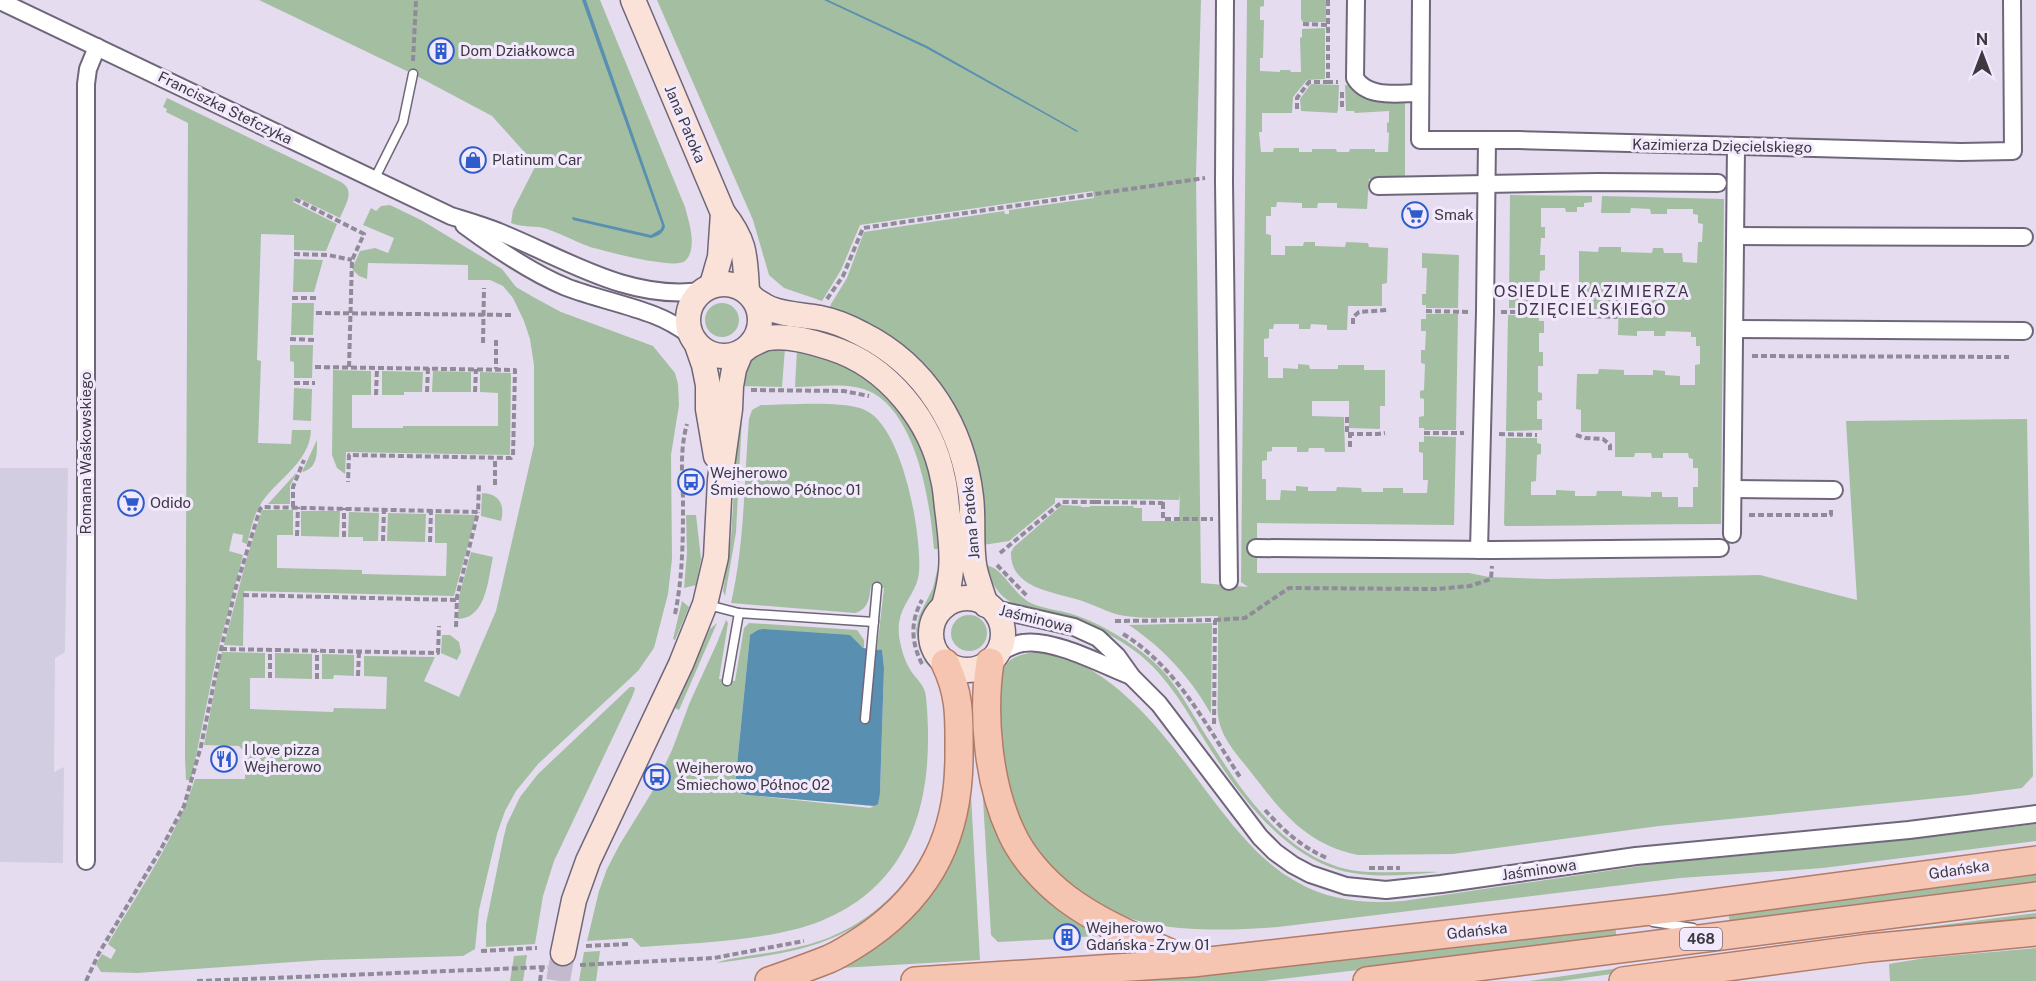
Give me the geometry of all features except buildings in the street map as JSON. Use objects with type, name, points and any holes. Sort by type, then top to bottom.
[{"type":"main road","name":"Jana Patoka","points":[[633,0],[723,213],[720,257],[706,288]]},
{"type":"main road","points":[[563,953],[580,880],[694,636],[705,604],[716,557],[720,480],[734,369],[746,348],[758,335],[760,323],[759,311],[751,296],[741,242],[734,227],[723,213]]},
{"type":"main road","points":[[720,480],[708,409],[708,386],[687,323],[688,311],[693,300],[706,288],[724,283],[736,285],[751,296]]},
{"type":"main road","name":"Jana Patoka","points":[[751,296],[771,309],[837,322],[864,334],[889,350],[927,384],[957,436],[964,456],[972,498],[975,564],[989,606]]},
{"type":"main road","name":"Jana Patoka","points":[[746,348],[768,338],[786,338],[838,350],[858,360],[895,387],[914,411],[929,437],[943,478],[951,569],[944,606]]},
{"type":"main road","points":[[694,340],[706,352],[718,356],[730,356],[746,348]]},
{"type":"main road","points":[[769,981],[831,958],[888,922],[928,878],[940,855],[954,815],[959,765],[958,699],[954,681],[935,650],[931,635],[934,619],[944,606],[959,599],[970,599],[989,606],[998,617],[1002,628],[1002,642],[993,658],[986,697],[994,779],[1011,833],[1035,869],[1064,897],[1092,916],[1192,963]]},
{"type":"main road","points":[[945,663],[953,668],[972,670],[980,668],[993,658]]},
{"type":"main road","name":"Gdańska","points":[[915,981],[1192,963],[1614,916],[2036,860]]},
{"type":"main road","name":"468","points":[[1367,981],[2036,896]]},
{"type":"main road","points":[[1623,981],[1859,949],[2036,932]]},
{"type":"street","points":[[1225,0],[1224,182],[1229,581]]},
{"type":"street","points":[[1356,0],[1355,78],[1358,84],[1366,90],[1376,92],[1419,93]]},
{"type":"street","name":"Kazimierza Dzięcielskiego","points":[[1420,0],[1420,140],[2013,151],[2012,0]]},
{"type":"street","name":"Franciszka Stefczyka","points":[[0,1],[451,216],[499,232],[564,262],[615,281],[660,293],[680,294],[706,288]]},
{"type":"street","name":"Romana Waśkowskiego","points":[[86,861],[86,84],[88,69],[98,47]]},
{"type":"street","points":[[1479,550],[1486,140]]},
{"type":"street","points":[[1732,534],[1736,146]]},
{"type":"street","points":[[1378,186],[1598,182],[1718,183]]},
{"type":"street","name":"Franciszka Stefczyka","points":[[451,216],[489,244],[555,281],[602,300],[654,315],[673,324],[694,340]]},
{"type":"street","points":[[1736,236],[2024,237]]},
{"type":"street","points":[[555,281],[564,262]]},
{"type":"street","points":[[1735,329],[2024,331]]},
{"type":"street","points":[[1733,489],[1832,490]]},
{"type":"street","points":[[1256,548],[1479,550],[1720,548]]},
{"type":"street","name":"Jaśminowa","points":[[989,606],[1074,627],[1098,638],[1159,704],[1254,829],[1275,852],[1310,874],[1330,882],[1361,889],[1386,890],[1441,884],[1636,856],[1909,830],[2036,814]]},
{"type":"street","name":"Jaśminowa","points":[[993,658],[1009,647],[1024,642],[1041,643],[1071,651],[1132,677]]},
{"type":"lane","points":[[374,180],[403,122],[413,74]]},
{"type":"lane","points":[[865,719],[877,587]]},
{"type":"lane","points":[[705,604],[739,613],[874,622]]},
{"type":"lane","points":[[727,681],[739,613]]},
{"type":"lane","points":[[1618,949],[1727,902]]},
{"type":"lane","points":[[1614,916],[1731,935]]},
{"type":"path","points":[[413,74],[416,0]]},
{"type":"path","points":[[1328,0],[1328,82]]},
{"type":"path","points":[[1303,24],[1328,25]]},
{"type":"path","points":[[1297,109],[1297,98],[1310,82],[1342,82],[1342,109]]},
{"type":"path","points":[[826,299],[843,276],[862,228],[1205,179],[1205,175]]},
{"type":"path","points":[[295,199],[364,234],[352,260],[349,367]]},
{"type":"path","points":[[294,254],[328,255],[352,260]]},
{"type":"path","points":[[483,288],[483,343]]},
{"type":"path","points":[[292,298],[317,298]]},
{"type":"path","points":[[1578,313],[1587,316],[1616,317],[1617,300]]},
{"type":"path","points":[[1353,324],[1353,317],[1359,312],[1387,310]]},
{"type":"path","points":[[316,313],[512,315]]},
{"type":"path","points":[[291,339],[316,340]]},
{"type":"path","points":[[496,340],[496,369]]},
{"type":"path","points":[[1744,356],[2008,357]]},
{"type":"path","points":[[315,367],[515,370],[513,456],[511,458],[349,455],[348,482]]},
{"type":"path","points":[[376,394],[377,368]]},
{"type":"path","points":[[428,368],[428,392]]},
{"type":"path","points":[[475,392],[476,369]]},
{"type":"path","points":[[294,383],[315,383]]},
{"type":"path","points":[[674,619],[683,547],[683,445],[689,416]]},
{"type":"path","points":[[1347,417],[1347,434],[1384,432]]},
{"type":"path","points":[[1350,434],[1350,447]]},
{"type":"path","points":[[1576,435],[1603,439],[1610,445],[1610,451]]},
{"type":"path","points":[[495,458],[495,485]]},
{"type":"path","points":[[297,536],[293,487],[304,460]]},
{"type":"path","points":[[456,627],[456,600],[478,512],[479,485]]},
{"type":"path","points":[[1732,515],[1830,515],[1832,490]]},
{"type":"path","points":[[1000,554],[1062,501],[1163,501],[1163,519],[1228,519]]},
{"type":"path","points":[[86,981],[99,953],[184,806],[201,746],[236,587],[260,509],[262,507],[295,507],[478,512]]},
{"type":"path","points":[[344,508],[344,537]]},
{"type":"path","points":[[383,541],[384,509]]},
{"type":"path","points":[[430,510],[430,542]]},
{"type":"path","points":[[975,564],[984,561],[995,563],[1030,599]]},
{"type":"path","points":[[1115,621],[1245,618],[1289,588],[1436,589],[1470,586],[1490,580]]},
{"type":"path","points":[[243,595],[456,600]]},
{"type":"path","points":[[1214,726],[1215,620]]},
{"type":"path","points":[[221,649],[438,654],[439,626]]},
{"type":"path","points":[[1118,631],[1141,646],[1171,675],[1184,691],[1242,780]]},
{"type":"path","points":[[270,650],[270,678]]},
{"type":"path","points":[[317,651],[317,679]]},
{"type":"path","points":[[358,676],[359,652]]},
{"type":"path","points":[[1260,803],[1282,829],[1311,851],[1328,858]]},
{"type":"path","points":[[1368,868],[1407,868]]},
{"type":"path","points":[[540,981],[563,953],[629,944]]},
{"type":"path","points":[[481,951],[537,948]]},
{"type":"path","points":[[598,964],[714,958]]},
{"type":"path","points":[[197,981],[512,969]]},
{"type":"shaded area","points":[[0,468],[68,468],[65,652],[55,658],[54,772],[64,767],[63,863],[0,862]]},
{"type":"green space","points":[[259,0],[600,0],[685,207],[692,243],[689,256],[685,261],[679,263],[639,259],[590,247],[547,229],[511,223],[513,210],[536,165],[492,116],[413,74]]},
{"type":"green space","points":[[657,0],[1201,0],[1196,176],[1201,583],[1248,587],[1241,582],[1247,0],[1264,0],[1264,6],[1260,7],[1260,20],[1264,20],[1263,58],[1260,58],[1260,71],[1301,72],[1302,29],[1325,28],[1325,79],[1307,80],[1293,97],[1292,113],[1262,113],[1262,132],[1259,132],[1261,152],[1273,152],[1274,148],[1299,148],[1299,152],[1312,152],[1312,149],[1336,149],[1337,152],[1349,152],[1350,149],[1375,149],[1375,152],[1388,152],[1389,111],[1355,113],[1346,111],[1345,85],[1350,85],[1364,95],[1391,98],[1405,103],[1405,180],[1369,179],[1367,209],[1337,208],[1337,203],[1318,203],[1317,208],[1302,208],[1302,203],[1277,202],[1276,207],[1271,207],[1271,216],[1266,216],[1266,234],[1271,235],[1271,255],[1285,255],[1285,246],[1303,246],[1304,242],[1315,242],[1315,246],[1345,247],[1346,242],[1368,243],[1369,247],[1388,248],[1387,283],[1382,284],[1382,306],[1348,306],[1347,330],[1327,330],[1327,325],[1311,324],[1310,329],[1299,329],[1299,324],[1274,324],[1273,329],[1269,329],[1269,338],[1264,339],[1264,357],[1268,357],[1268,378],[1283,378],[1283,368],[1298,369],[1298,364],[1309,365],[1310,369],[1338,369],[1338,365],[1364,365],[1364,370],[1385,370],[1385,406],[1380,406],[1380,429],[1349,428],[1349,401],[1312,401],[1312,416],[1344,417],[1345,452],[1325,452],[1324,448],[1309,448],[1308,452],[1297,452],[1297,447],[1272,447],[1272,451],[1267,452],[1267,460],[1262,461],[1262,479],[1266,479],[1266,500],[1280,500],[1281,490],[1296,491],[1296,486],[1308,487],[1308,491],[1336,491],[1337,487],[1361,488],[1362,492],[1383,492],[1383,488],[1403,488],[1403,493],[1427,493],[1428,480],[1423,480],[1423,453],[1419,452],[1419,442],[1424,442],[1424,436],[1456,437],[1454,525],[1257,523],[1257,573],[1469,573],[1489,577],[1548,579],[1760,575],[1857,600],[1846,421],[2027,419],[2033,776],[2022,788],[1659,826],[1453,854],[1358,855],[1323,843],[1296,824],[1272,799],[1237,755],[1222,731],[1218,710],[1218,616],[1148,618],[1120,615],[1038,588],[1018,575],[1013,565],[1011,552],[1014,547],[1062,505],[1133,506],[1142,508],[1142,521],[1179,521],[1180,493],[1179,500],[1055,498],[1055,503],[1009,541],[983,545],[965,433],[943,388],[922,364],[894,341],[829,311],[847,278],[864,232],[1004,211],[1005,214],[1009,214],[1009,210],[1094,198],[1093,191],[860,225],[841,270],[822,301],[784,288],[769,275],[753,220]]},
{"type":"green space","points":[[1301,0],[1326,0],[1326,22],[1303,22]]},
{"type":"green space","points":[[1311,84],[1339,85],[1337,113],[1301,111],[1300,99]]},
{"type":"green space","points":[[167,98],[341,182],[349,194],[340,218],[296,197],[293,202],[337,224],[326,251],[294,250],[294,235],[261,234],[257,360],[261,361],[258,443],[291,444],[292,430],[311,430],[305,453],[259,507],[247,544],[242,542],[243,535],[233,533],[229,551],[243,555],[217,654],[191,780],[186,780],[185,758],[188,123],[166,112],[167,109],[163,107]]},
{"type":"green space","points":[[1510,195],[1592,196],[1592,202],[1584,203],[1584,207],[1577,207],[1577,212],[1566,212],[1565,208],[1541,208],[1541,227],[1545,227],[1545,238],[1541,238],[1540,255],[1545,255],[1545,270],[1540,271],[1539,296],[1544,297],[1544,307],[1509,308]]},
{"type":"green space","points":[[1602,196],[1724,199],[1721,524],[1505,526],[1504,524],[1506,438],[1537,438],[1537,443],[1541,444],[1541,454],[1537,455],[1536,481],[1531,482],[1531,495],[1556,495],[1556,490],[1575,491],[1575,496],[1596,496],[1597,491],[1622,491],[1622,496],[1651,497],[1651,492],[1662,492],[1662,497],[1678,497],[1678,507],[1693,507],[1693,487],[1698,487],[1698,468],[1693,468],[1693,459],[1689,458],[1688,453],[1663,453],[1663,458],[1652,458],[1651,453],[1635,453],[1634,457],[1615,457],[1615,432],[1581,432],[1581,410],[1576,409],[1577,374],[1598,374],[1599,369],[1624,370],[1624,375],[1653,375],[1653,370],[1665,371],[1665,375],[1680,376],[1680,385],[1695,385],[1695,365],[1700,364],[1700,346],[1696,346],[1696,337],[1691,337],[1691,332],[1666,331],[1665,336],[1654,336],[1654,331],[1637,331],[1637,336],[1618,335],[1619,300],[1652,301],[1652,285],[1615,284],[1614,309],[1583,309],[1583,287],[1579,286],[1579,251],[1598,252],[1599,247],[1621,247],[1621,252],[1652,253],[1653,248],[1663,248],[1664,253],[1682,253],[1683,262],[1697,263],[1698,242],[1702,242],[1703,224],[1698,223],[1698,215],[1693,214],[1693,209],[1667,209],[1667,214],[1651,214],[1650,209],[1631,208],[1630,213],[1601,213]]},
{"type":"green space","points":[[390,205],[421,220],[502,269],[516,287],[561,312],[653,346],[675,373],[679,405],[671,455],[672,559],[668,594],[654,648],[638,671],[538,764],[516,791],[505,811],[497,834],[479,910],[475,949],[463,956],[322,960],[137,973],[101,972],[96,964],[102,954],[111,959],[116,950],[108,944],[167,843],[195,779],[245,779],[245,752],[239,746],[204,745],[222,652],[265,653],[265,678],[250,678],[250,709],[333,712],[334,708],[386,709],[387,677],[364,676],[364,656],[435,657],[424,681],[459,697],[496,611],[534,445],[534,365],[530,339],[513,298],[503,286],[490,280],[468,280],[468,265],[368,263],[367,279],[359,276],[352,269],[360,251],[375,248],[388,253],[389,251],[394,238],[363,225],[371,208],[376,211],[381,206]]},
{"type":"green space","points":[[1422,253],[1459,255],[1458,308],[1426,308],[1426,305],[1422,305],[1422,294],[1426,294],[1427,268],[1422,268]]},
{"type":"green space","points":[[294,259],[323,260],[314,292],[293,292]]},
{"type":"green space","points":[[292,303],[314,303],[313,335],[291,335]]},
{"type":"green space","points":[[722,303],[734,308],[739,320],[734,332],[722,337],[710,332],[705,320],[710,308]]},
{"type":"green space","points":[[1426,314],[1458,314],[1456,430],[1419,428],[1419,417],[1424,416],[1424,399],[1420,398],[1420,391],[1424,390],[1425,364],[1421,363],[1421,350],[1425,350],[1426,331],[1421,331],[1421,319],[1426,319]]},
{"type":"green space","points":[[1508,315],[1539,316],[1539,321],[1544,321],[1544,333],[1539,333],[1539,352],[1543,352],[1543,366],[1538,366],[1538,392],[1542,393],[1542,400],[1537,401],[1537,419],[1542,419],[1542,430],[1506,431]]},
{"type":"green space","points":[[290,345],[313,345],[312,378],[294,378],[294,362],[290,361]]},
{"type":"green space","points":[[785,348],[782,387],[740,386],[750,362],[755,357],[766,351]]},
{"type":"green space","points":[[797,349],[840,362],[883,390],[910,423],[929,464],[941,549],[934,549],[925,486],[911,442],[901,422],[888,405],[864,389],[845,386],[795,387]]},
{"type":"green space","points":[[333,370],[371,371],[371,395],[352,395],[352,428],[498,426],[498,393],[480,392],[480,372],[511,373],[510,455],[346,452],[345,474],[337,468],[332,455]]},
{"type":"green space","points":[[382,371],[423,372],[422,392],[382,395]]},
{"type":"green space","points":[[433,371],[471,372],[471,392],[432,392]]},
{"type":"green space","points":[[294,388],[312,389],[311,421],[293,420]]},
{"type":"green space","points":[[830,404],[865,410],[878,420],[890,437],[900,459],[913,509],[919,573],[900,617],[899,636],[906,663],[925,693],[928,732],[927,766],[922,799],[913,830],[899,858],[879,883],[853,904],[821,921],[801,928],[756,937],[641,947],[632,938],[587,941],[599,891],[607,869],[652,792],[726,620],[728,623],[719,679],[735,681],[744,628],[749,623],[857,630],[864,640],[864,648],[750,635],[736,775],[737,792],[870,808],[874,806],[880,793],[884,668],[882,651],[877,649],[884,588],[871,586],[866,606],[855,613],[731,603],[742,534],[749,419],[752,410],[761,405]]},
{"type":"green space","points":[[739,411],[742,417],[736,532],[725,596],[723,591],[731,538]]},
{"type":"green space","points":[[317,440],[314,464],[302,472]]},
{"type":"green space","points":[[297,472],[290,486],[290,504],[268,504]]},
{"type":"green space","points":[[482,493],[500,501],[501,521],[481,516]]},
{"type":"green space","points":[[262,510],[293,510],[293,535],[277,535],[277,568],[362,570],[362,574],[446,576],[447,543],[435,543],[435,514],[476,515],[454,596],[244,591],[243,646],[224,645]]},
{"type":"green space","points":[[301,511],[340,511],[339,537],[301,536]]},
{"type":"green space","points":[[349,512],[379,513],[378,541],[363,541],[363,537],[348,537]]},
{"type":"green space","points":[[388,513],[426,514],[425,542],[387,541]]},
{"type":"green space","points":[[686,515],[696,515],[701,559],[696,585],[684,588],[687,553]]},
{"type":"green space","points":[[471,552],[493,557],[490,575],[485,595],[475,612],[468,617],[458,619],[459,597]]},
{"type":"green space","points":[[985,565],[998,571],[1026,600],[1038,606],[1072,614],[1105,628],[1154,662],[1177,689],[1222,761],[1253,803],[1289,839],[1310,854],[1332,865],[1357,871],[1439,872],[1389,876],[1351,873],[1317,861],[1296,849],[1277,833],[1243,797],[1174,692],[1149,663],[1123,643],[1089,625],[1009,601],[992,582]]},
{"type":"green space","points":[[942,568],[937,594],[923,615],[920,635],[925,653],[940,675],[947,701],[943,701],[937,675],[925,662],[919,648],[916,630],[919,616],[933,588],[937,571]]},
{"type":"green space","points":[[682,601],[689,607],[675,640],[673,639]]},
{"type":"green space","points":[[969,615],[982,620],[987,633],[982,646],[969,651],[956,646],[951,633],[956,620]]},
{"type":"green space","points":[[717,623],[679,710],[675,708],[710,629]]},
{"type":"green space","points":[[1212,623],[1211,714],[1175,665],[1154,644],[1129,625]]},
{"type":"green space","points":[[442,635],[450,635],[459,642],[461,652],[457,660],[441,653]]},
{"type":"green space","points":[[1041,652],[1079,664],[1104,678],[1122,692],[1171,744],[1241,835],[1272,866],[1310,888],[1348,900],[1403,901],[1654,864],[1904,840],[2036,824],[2036,841],[1823,868],[1680,878],[1278,927],[1211,930],[1144,922],[1103,907],[1070,885],[1035,845],[1017,812],[1005,766],[997,705],[997,686],[1002,671],[1009,661],[1024,654]]},
{"type":"green space","points":[[275,653],[312,654],[312,679],[275,678]]},
{"type":"green space","points":[[322,654],[354,655],[354,676],[334,675],[333,679],[322,679]]},
{"type":"green space","points":[[630,687],[635,689],[632,697],[554,861],[543,896],[535,944],[486,947],[486,924],[503,840],[507,824],[520,797],[538,774]]},
{"type":"green space","points":[[944,714],[947,714],[945,772],[943,800],[937,828],[922,860],[902,887],[882,907],[861,923],[840,935],[794,950],[716,963],[794,948],[835,935],[858,923],[879,908],[898,890],[914,869],[927,846],[936,822],[943,786]]},
{"type":"green space","points":[[982,782],[988,803],[1117,941],[1103,942],[1102,936],[1078,937],[1077,930],[1058,931],[1058,939],[998,942],[991,935]]},
{"type":"green space","points":[[971,795],[980,960],[840,968],[895,933],[924,904],[954,853]]},
{"type":"green space","points":[[2036,870],[2036,883],[1730,924],[1728,911]]},
{"type":"green space","points":[[2036,913],[2036,921],[1900,934],[1561,981],[1529,981],[1716,954]]},
{"type":"green space","points":[[1615,926],[1617,940],[1264,981],[1087,981]]},
{"type":"green space","points":[[2036,948],[2036,981],[1890,981],[1889,964],[1925,958]]},
{"type":"green space","points":[[600,951],[596,981],[579,981],[584,952]]},
{"type":"green space","points":[[527,955],[523,981],[510,981],[514,956]]},
{"type":"water","points":[[582,0],[586,0],[665,226],[660,234],[651,238],[573,220],[572,217],[651,235],[661,229],[662,225]]},
{"type":"water","points":[[824,0],[927,46],[1078,131],[926,48]]},
{"type":"water","points":[[763,629],[850,635],[863,648],[882,650],[884,668],[878,804],[874,806],[747,795],[736,792],[750,635]]},
{"type":"tunnel","points":[[558,981],[563,953]]},
{"type":"place","name":"Dom Działkowca","points":[[441,51]]},
{"type":"place","name":"Platinum Car","points":[[473,160]]},
{"type":"place","name":"Smak","points":[[1415,215]]},
{"type":"place","name":"Wejherowo Śmiechowo Północ 01","points":[[691,482]]},
{"type":"place","name":"Odido","points":[[131,503]]},
{"type":"place","name":"I love pizza Wejherowo","points":[[224,759]]},
{"type":"place","name":"Wejherowo Śmiechowo Północ 02","points":[[657,777]]},
{"type":"place","name":"Wejherowo Gdańska - Zryw 01","points":[[1067,937]]},
{"type":"district","name":"OSIEDLE KAZIMIERZA DZIĘCIELSKIEGO","points":[[1592,300]]}]
